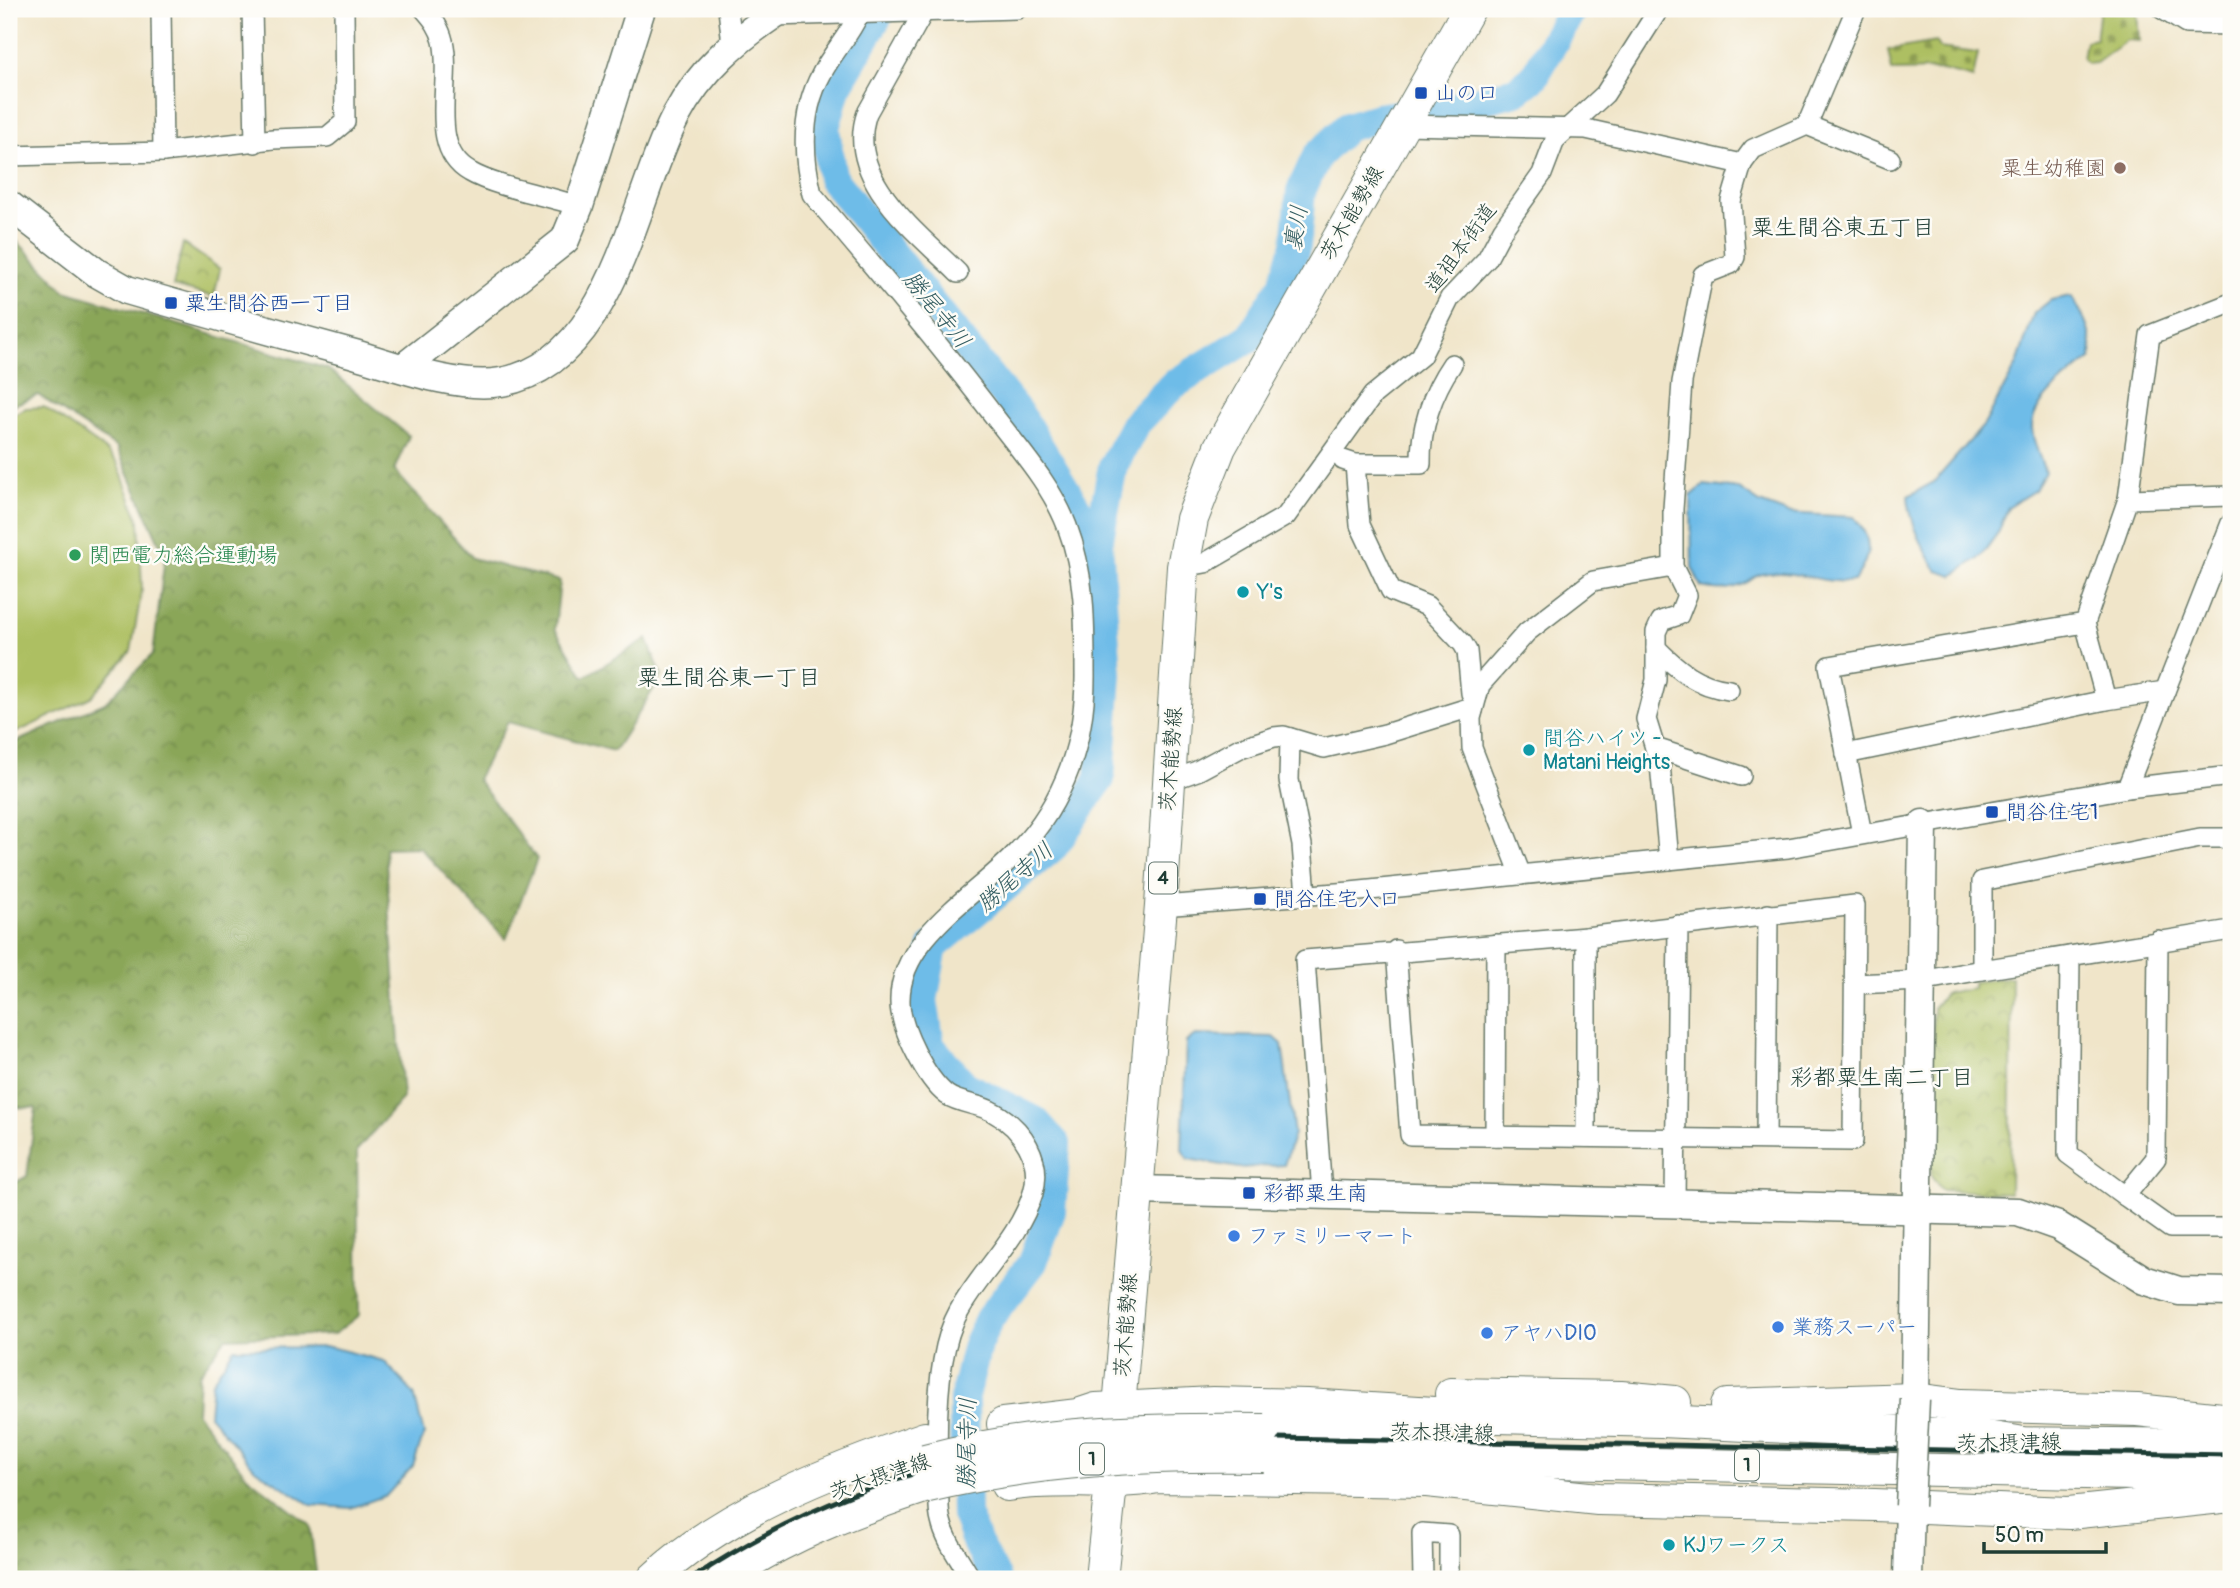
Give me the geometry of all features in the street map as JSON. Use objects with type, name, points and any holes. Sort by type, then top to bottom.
[{"type":"main road","name":"茨木能勢線","points":[[1101,1579],[1119,1408],[1161,905],[1183,566],[1192,519],[1220,447],[1469,9]]},
{"type":"main road","points":[[1307,1405],[1346,1398],[1424,1394],[1621,1397],[1732,1405],[1914,1399],[1961,1405],[2137,1410],[2231,1420]]},
{"type":"main road","points":[[653,1579],[700,1544],[766,1504],[818,1479],[924,1473],[1002,1486],[1047,1481],[1191,1477],[1291,1481],[1890,1478],[2005,1475],[2017,1457],[1980,1436],[1661,1421],[1498,1417],[1307,1405],[1213,1403],[1119,1408],[1003,1424],[924,1473],[853,1529],[754,1579]]},
{"type":"main road","name":"茨木摂津線","points":[[684,1579],[745,1537],[792,1510],[848,1486],[924,1473],[973,1475],[1061,1462],[1157,1456],[1264,1443],[2017,1457],[2231,1475]]},
{"type":"main road","name":"茨木摂津線","points":[[2017,1457],[2231,1445]]},
{"type":"main road","name":"茨木摂津線","points":[[723,1579],[811,1530],[924,1473]]},
{"type":"main road","points":[[1427,1481],[1598,1499],[1910,1506],[2069,1513],[2231,1496]]},
{"type":"street","points":[[161,9],[163,152]]},
{"type":"street","points":[[252,9],[255,143]]},
{"type":"street","points":[[9,156],[163,152],[327,137],[345,122],[344,9]]},
{"type":"street","points":[[424,9],[438,25],[444,43],[446,138],[453,159],[471,173],[579,206]]},
{"type":"street","points":[[403,368],[565,240],[579,206],[641,9]]},
{"type":"street","points":[[728,9],[732,44]]},
{"type":"street","points":[[9,205],[97,273],[127,290],[403,368],[460,381],[500,383],[542,368],[576,340],[607,287],[675,117],[697,81],[732,44],[777,12],[859,14],[1017,9]]},
{"type":"street","name":"道祖本街道","points":[[1183,566],[1205,563],[1286,516],[1373,395],[1421,356],[1450,298],[1487,259],[1503,229],[1542,174],[1555,140],[1605,94],[1660,9]]},
{"type":"street","points":[[1669,860],[1660,764],[1646,719],[1656,680],[1656,632],[1661,621],[1679,615],[1688,595],[1672,566],[1682,382],[1703,275],[1731,264],[1735,257],[1731,201],[1742,164],[1753,149],[1807,125],[1856,9]]},
{"type":"street","points":[[2162,9],[2186,24],[2231,25]]},
{"type":"street","points":[[923,13],[867,113],[861,130],[862,147],[874,180],[898,213],[958,273]]},
{"type":"street","points":[[859,14],[849,36],[822,73],[808,106],[805,165],[812,194],[936,340],[1034,468],[1067,524],[1084,599],[1086,681],[1081,735],[1066,782],[1043,824],[1015,855],[926,934],[908,967],[899,997],[902,1026],[920,1060],[947,1095],[994,1112],[1019,1133],[1034,1154],[1037,1168],[1033,1193],[1012,1237],[959,1313],[945,1347],[936,1452],[940,1518],[949,1542],[971,1579]]},
{"type":"street","points":[[1403,125],[1586,129],[1742,164]]},
{"type":"street","points":[[1807,125],[1890,159]]},
{"type":"street","points":[[2106,700],[2085,623],[2128,499],[2150,335],[2231,303]]},
{"type":"street","points":[[1329,456],[1355,464],[1421,464],[1420,440],[1436,388],[1452,364]]},
{"type":"street","points":[[1355,464],[1360,525],[1391,591],[1427,606],[1463,644],[1467,651],[1471,693],[1475,703]]},
{"type":"street","points":[[2128,499],[2231,496]]},
{"type":"street","points":[[2127,789],[2231,523]]},
{"type":"street","points":[[1521,875],[1472,748],[1475,703],[1480,685],[1527,632],[1593,580],[1672,566]]},
{"type":"street","points":[[1862,834],[1829,666],[2085,623]]},
{"type":"street","points":[[1656,648],[1683,675],[1729,691]]},
{"type":"street","points":[[1846,754],[2106,700],[2165,691]]},
{"type":"street","points":[[1169,781],[1196,771],[1240,748],[1274,737],[1290,738],[1324,748],[1385,734],[1465,709],[1475,703]]},
{"type":"street","points":[[1290,738],[1289,780],[1302,845],[1306,895]]},
{"type":"street","points":[[1655,748],[1741,776]]},
{"type":"street","points":[[1161,905],[1306,895],[1788,848],[2127,789],[2231,776]]},
{"type":"street","points":[[1908,1579],[1914,1399],[1923,824]]},
{"type":"street","points":[[1982,970],[1982,881],[2200,838],[2231,838]]},
{"type":"street","points":[[1322,1195],[1306,960],[1396,950],[1586,937],[1855,905],[1853,1141],[1410,1135],[1396,950]]},
{"type":"street","points":[[1766,1139],[1768,914]]},
{"type":"street","points":[[1675,1202],[1678,925]]},
{"type":"street","points":[[1855,984],[1920,981],[2231,930]]},
{"type":"street","points":[[1586,937],[1586,1137]]},
{"type":"street","points":[[2125,1196],[2156,1158],[2158,940]]},
{"type":"street","points":[[1495,1136],[1496,944]]},
{"type":"street","points":[[2070,956],[2068,1154],[2170,1228],[2231,1228]]},
{"type":"street","points":[[1136,1190],[2018,1212],[2058,1226],[2144,1280],[2179,1291],[2231,1292]]},
{"type":"street","points":[[1423,1579],[1422,1533],[1449,1535],[1449,1579]]},
{"type":"green space","points":[[2100,9],[2137,12],[2139,41],[2127,40],[2096,63],[2088,64],[2083,59],[2086,41],[2096,39]]},
{"type":"green space","points":[[1936,42],[1939,48],[1978,53],[1973,78],[1942,70],[1892,71],[1888,50]]},
{"type":"green space","points":[[12,236],[65,291],[328,369],[409,436],[394,470],[472,558],[560,581],[555,629],[584,677],[647,639],[662,676],[614,751],[508,722],[477,779],[537,859],[506,939],[419,847],[385,848],[403,1098],[357,1150],[359,1315],[334,1334],[226,1338],[199,1374],[197,1413],[247,1476],[310,1525],[316,1572],[312,1579],[9,1579],[9,1186],[27,1176],[36,1108],[9,1107],[9,745],[105,703],[153,654],[165,556],[117,448],[38,395],[9,407],[9,239]]},
{"type":"green space","points":[[183,243],[220,269],[214,297],[173,286]]},
{"type":"green space","name":"関西電力総合運動場","points":[[44,407],[103,448],[117,462],[139,521],[142,589],[131,651],[91,697],[9,736],[9,416],[26,408]]},
{"type":"green space","points":[[2012,977],[2010,1193],[1942,1190],[1931,1176],[1933,1008],[1946,993],[1973,988],[1973,982]]},
{"type":"water","points":[[2071,296],[2087,326],[2091,341],[2091,359],[2054,389],[2038,408],[2033,419],[2035,445],[2045,472],[2035,490],[2008,507],[1999,531],[1981,556],[1953,576],[1937,571],[1914,526],[1908,496],[1934,482],[1984,425],[2017,364],[2034,313],[2051,300]]},
{"type":"water","points":[[1704,485],[1739,489],[1760,503],[1787,513],[1854,517],[1867,542],[1864,565],[1854,581],[1831,581],[1773,573],[1760,575],[1730,589],[1701,587],[1692,567],[1691,496]]},
{"type":"water","points":[[1195,1035],[1274,1037],[1282,1044],[1294,1134],[1284,1165],[1239,1168],[1188,1159],[1182,1150],[1186,1042]]},
{"type":"water","points":[[330,1347],[384,1361],[414,1394],[424,1434],[413,1466],[387,1495],[351,1508],[311,1505],[255,1469],[209,1415],[212,1382],[234,1348]]},
{"type":"waterway","name":"勝尾寺川","points":[[882,9],[836,88],[825,128],[832,178],[1020,415],[1098,543],[1107,674],[1100,779],[1054,846],[933,947],[923,1000],[930,1046],[965,1086],[1035,1121],[1056,1144],[1051,1211],[1033,1262],[989,1319],[977,1345],[964,1400],[966,1514],[977,1544],[997,1579]]},
{"type":"waterway","name":"裏川","points":[[1098,543],[1113,466],[1136,423],[1173,385],[1249,338],[1283,285],[1296,245],[1301,191],[1317,156],[1347,127],[1377,118],[1453,107],[1516,91],[1534,77],[1572,9]]},
{"type":"railway","points":[[691,1579],[754,1541],[816,1510],[878,1485],[941,1466],[1005,1453],[1072,1444],[1214,1437],[2231,1455]]},
{"type":"place","name":"山の口","points":[[1421,93]]},
{"type":"place","name":"粟生幼稚園","points":[[2120,168]]},
{"type":"place","name":"粟生間谷西一丁目","points":[[171,303]]},
{"type":"place","name":"関西電力総合運動場","points":[[75,555]]},
{"type":"place","name":"Y's","points":[[1243,592]]},
{"type":"place","name":"間谷ハイツ - Matani Heights","points":[[1529,750]]},
{"type":"place","name":"間谷住宅1","points":[[1992,812]]},
{"type":"place","name":"間谷住宅入口","points":[[1260,899]]},
{"type":"place","name":"彩都粟生南","points":[[1249,1193]]},
{"type":"place","name":"ファミリーマート","points":[[1234,1236]]},
{"type":"place","name":"業務スーパー","points":[[1778,1327]]},
{"type":"place","name":"アヤハDIO","points":[[1487,1333]]},
{"type":"place","name":"KJワークス","points":[[1669,1545]]},
{"type":"district","name":"粟生間谷東五丁目","points":[[1843,227]]},
{"type":"district","name":"粟生間谷東一丁目","points":[[729,677]]},
{"type":"district","name":"彩都粟生南二丁目","points":[[1882,1077]]}]
